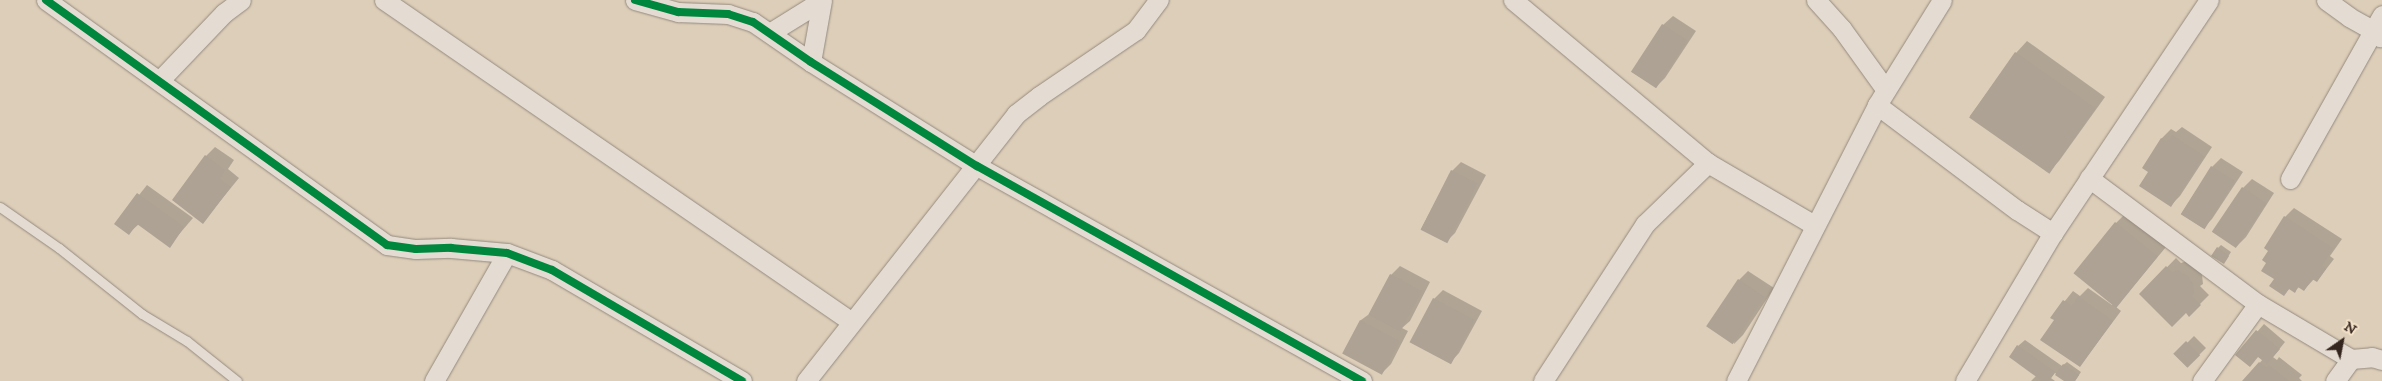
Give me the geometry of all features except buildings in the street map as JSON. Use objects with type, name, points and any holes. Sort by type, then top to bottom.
[{"type":"street","points":[[46,0],[386,245],[416,249],[451,248],[507,253],[552,270],[742,381]]},
{"type":"street","points":[[159,81],[224,13],[241,0]]},
{"type":"street","points":[[384,0],[852,322]]},
{"type":"street","points":[[635,0],[678,12],[728,14],[753,22],[771,32],[811,62],[977,166],[1362,381]]},
{"type":"street","points":[[806,381],[1016,114],[1039,96],[1136,30],[1159,0]]},
{"type":"street","points":[[1513,0],[1708,163],[1814,225]]},
{"type":"street","points":[[1816,0],[1842,29],[1882,97],[2017,210],[2053,233]]},
{"type":"street","points":[[1736,381],[1814,225],[1882,97],[1942,0]]},
{"type":"street","points":[[1965,381],[2053,233],[2209,0]]},
{"type":"street","points":[[2290,179],[2379,28],[2349,17],[2326,0]]},
{"type":"street","points":[[771,32],[821,1]]},
{"type":"street","points":[[811,62],[821,1]]},
{"type":"street","points":[[1543,381],[1645,224],[1708,163]]},
{"type":"street","points":[[2089,178],[2258,304],[2351,359],[2372,357],[2382,360]]},
{"type":"street","points":[[434,381],[507,253]]},
{"type":"street","points":[[2202,381],[2258,304]]},
{"type":"street","points":[[2335,381],[2351,359]]},
{"type":"lane","points":[[0,207],[59,248],[142,314],[187,341],[237,381]]},
{"type":"cycle path","points":[[46,0],[387,245],[416,249],[451,248],[507,253],[552,270],[742,381]]},
{"type":"cycle path","points":[[635,0],[678,12],[728,14],[753,22],[811,62],[977,166],[1362,381]]}]
